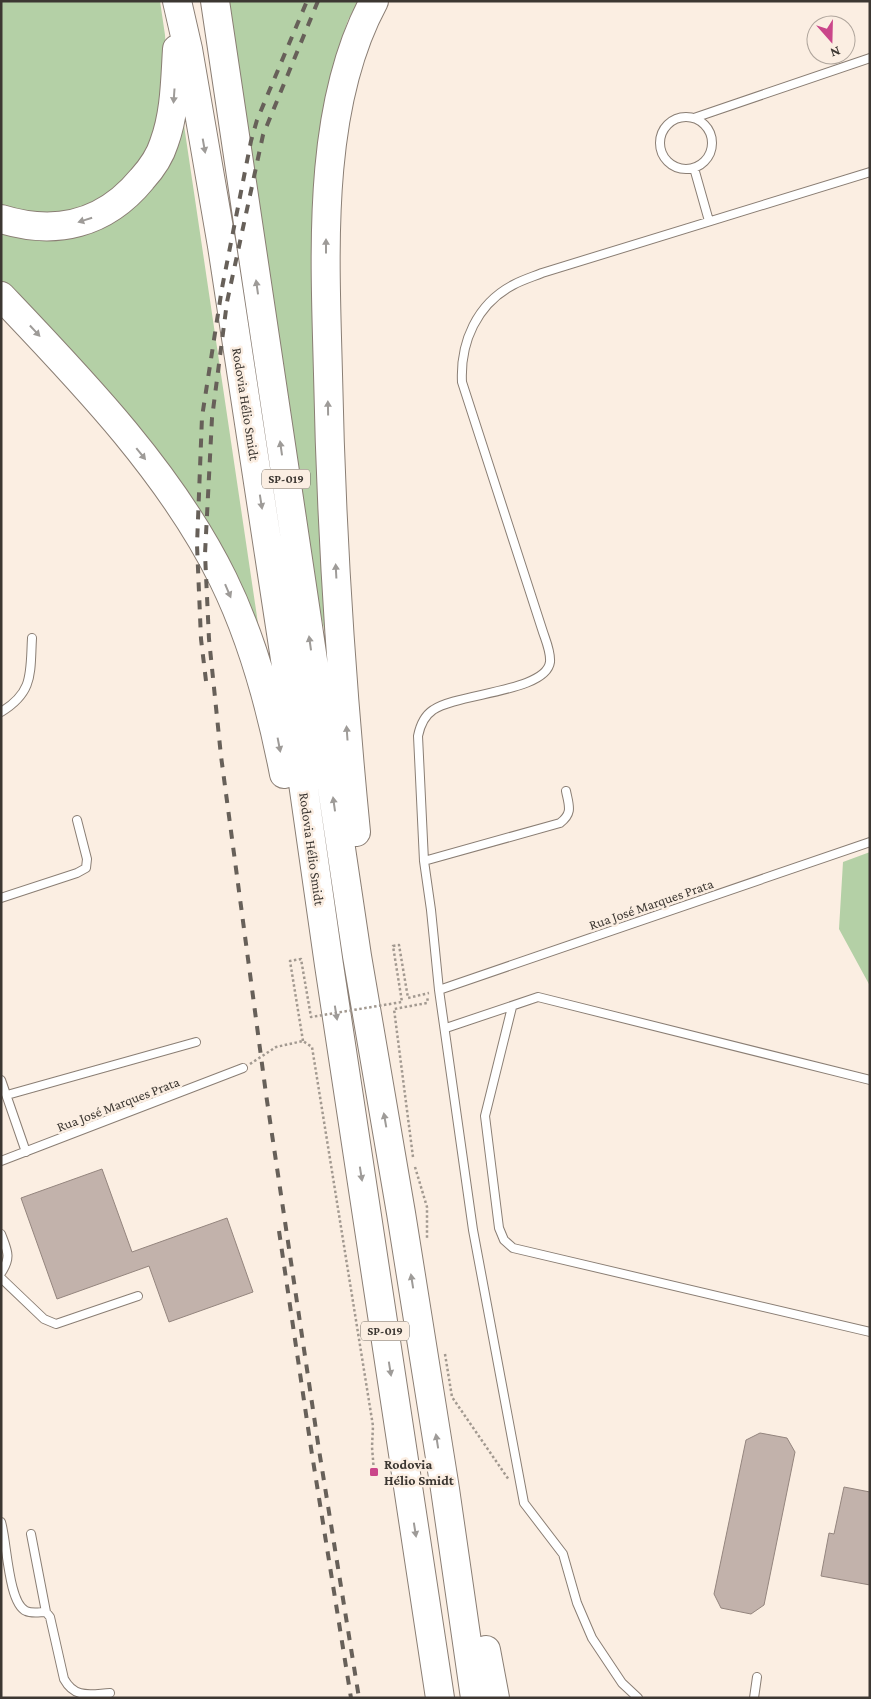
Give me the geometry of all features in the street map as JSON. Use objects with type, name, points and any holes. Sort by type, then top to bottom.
[{"type":"highway","name":"Rodovia Hélio Smidt","points":[[215,1],[356,956],[401,1213],[445,1489],[475,1698]]},
{"type":"highway","points":[[356,956],[360,908],[359,868],[344,688],[329,426],[326,207],[332,146],[339,104],[360,26],[374,1]]},
{"type":"highway","name":"Rodovia Hélio Smidt","points":[[178,7],[188,49],[226,274],[440,1698]]},
{"type":"highway","points":[[1,219],[18,224],[43,227],[68,225],[87,220],[118,203],[135,188],[148,172],[164,146],[170,126],[174,103],[178,7]]},
{"type":"highway","points":[[1,296],[89,390],[148,463],[200,538],[223,579],[261,676],[271,709],[302,871],[329,965]]},
{"type":"highway","points":[[445,1489],[468,1562],[495,1698]]},
{"type":"lane","points":[[694,118],[870,58]]},
{"type":"lane","points":[[686,116],[702,121],[708,127],[713,142],[708,158],[694,168],[676,167],[668,162],[660,146],[664,129],[670,122],[686,116]]},
{"type":"lane","points":[[694,168],[709,221]]},
{"type":"lane","points":[[638,1698],[622,1683],[592,1638],[577,1603],[563,1554],[524,1503],[473,1230],[440,990],[424,861],[418,736],[420,726],[432,710],[451,702],[525,684],[546,672],[550,664],[542,629],[462,382],[461,365],[467,336],[474,323],[495,297],[512,286],[542,273],[870,172]]},
{"type":"lane","points":[[1,712],[18,700],[28,684],[31,671],[32,638]]},
{"type":"lane","points":[[424,861],[560,823],[568,817],[570,809],[566,792]]},
{"type":"lane","points":[[1,898],[77,873],[86,868],[87,859],[77,820]]},
{"type":"lane","name":"Rua José Marques Prata","points":[[440,990],[870,842]]},
{"type":"lane","points":[[446,1028],[538,997],[870,1080]]},
{"type":"lane","points":[[512,1007],[485,1116],[499,1228],[504,1240],[514,1248],[870,1332]]},
{"type":"lane","points":[[7,1095],[196,1042]]},
{"type":"lane","name":"Rua José Marques Prata","points":[[1,1161],[243,1068]]},
{"type":"lane","points":[[1,1080],[26,1152]]},
{"type":"lane","points":[[1,1234],[8,1256],[8,1264],[1,1273]]},
{"type":"lane","points":[[1,1278],[44,1319],[56,1324],[138,1296]]},
{"type":"lane","points":[[1,1522],[12,1585],[20,1606],[26,1611],[35,1613],[46,1612]]},
{"type":"lane","points":[[31,1534],[46,1612],[50,1617],[64,1679],[67,1685],[75,1692],[82,1694],[110,1693]]},
{"type":"lane","points":[[754,1698],[758,1677]]},
{"type":"path","points":[[374,1472],[373,1426],[312,1047],[303,1041],[290,961],[301,959],[311,1017],[402,1002],[393,946],[399,945],[408,998],[429,993],[427,1003],[394,1009],[414,1165],[427,1207],[428,1248]]},
{"type":"path","points":[[243,1068],[276,1048],[303,1041]]},
{"type":"path","points":[[445,1350],[452,1397],[524,1503]]},
{"type":"green space","points":[[1,1],[160,1],[165,35],[168,83],[165,108],[142,166],[96,204],[50,215],[1,207]]},
{"type":"green space","points":[[226,1],[358,1],[348,20],[335,59],[325,101],[318,144],[312,206],[315,426],[326,637],[299,524]]},
{"type":"green space","points":[[181,105],[263,657],[243,609],[1,287],[1,227],[95,224]]},
{"type":"green space","points":[[870,852],[870,986],[839,929],[843,862]]},
{"type":"building","points":[[102,1169],[132,1252],[227,1218],[253,1292],[169,1322],[149,1266],[57,1299],[21,1198]]},
{"type":"building","points":[[760,1433],[787,1438],[795,1452],[764,1605],[751,1614],[721,1608],[714,1594],[746,1440]]},
{"type":"building","points":[[844,1487],[870,1492],[870,1585],[821,1576],[829,1533],[834,1534]]},
{"type":"railway","points":[[206,681],[201,639],[197,545],[202,417],[222,288],[251,141],[257,120],[307,1]]},
{"type":"railway","points":[[318,1],[263,135],[227,302],[212,418],[205,554],[209,639],[221,756],[266,1094],[319,1450],[359,1698]]},
{"type":"railway","points":[[279,1231],[351,1698]]},
{"type":"place","name":"Rodovia Hélio Smidt","points":[[374,1472]]}]
